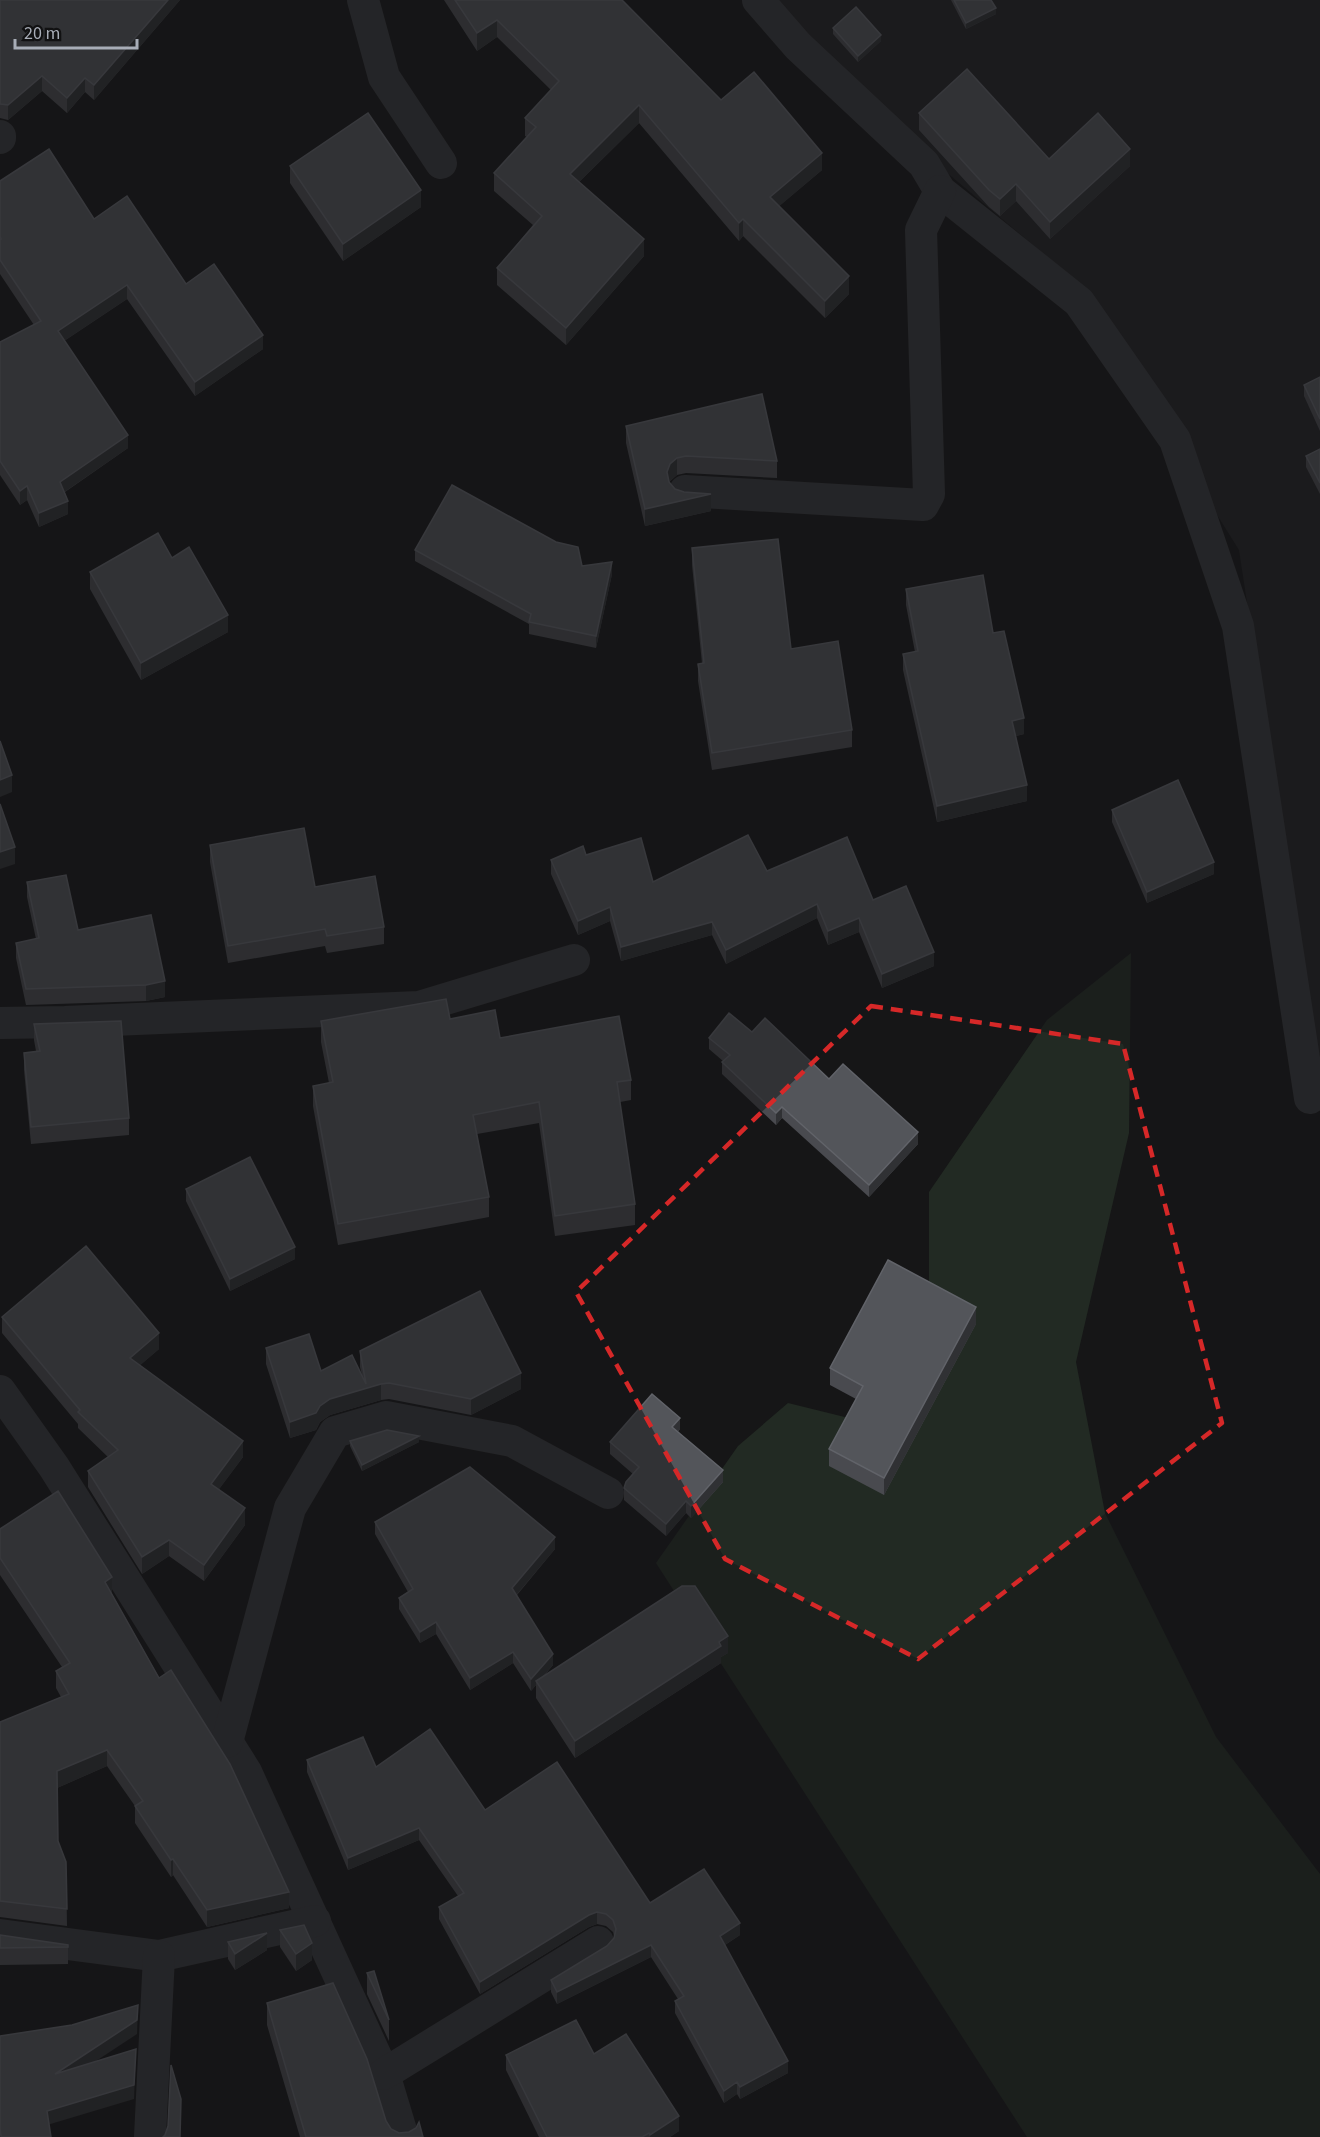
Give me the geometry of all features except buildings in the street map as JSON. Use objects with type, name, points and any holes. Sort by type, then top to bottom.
[{"type":"street","points":[[363,0],[384,77],[441,163]]},
{"type":"street","points":[[758,0],[798,46],[924,164],[940,191],[1079,302],[1175,440],[1238,626],[1310,1098]]},
{"type":"street","points":[[685,492],[923,505],[929,494],[921,230],[940,191]]},
{"type":"street","points":[[0,1023],[419,1007],[574,960]]},
{"type":"street","points":[[0,1391],[54,1467],[246,1772],[384,2074],[403,2137]]},
{"type":"street","points":[[227,1742],[290,1508],[335,1432],[386,1417],[512,1441],[608,1493]]},
{"type":"street","points":[[0,1935],[159,1956],[315,1921]]},
{"type":"street","points":[[384,2074],[598,1942]]},
{"type":"street","points":[[150,2137],[159,1956]]},
{"type":"highlighted area","points":[[871,1006],[1123,1044],[1222,1423],[918,1659],[725,1559],[576,1292]]},
{"type":"shaded area","points":[[742,0],[1320,0],[1320,1079],[1239,550],[1066,273]]},
{"type":"shaded area","points":[[1131,953],[1129,1133],[1076,1362],[1105,1513],[1216,1737],[1320,1874],[1320,2137],[1027,2137],[656,1563],[738,1446],[788,1403],[865,1422],[929,1319],[929,1192],[1047,1020]]}]
